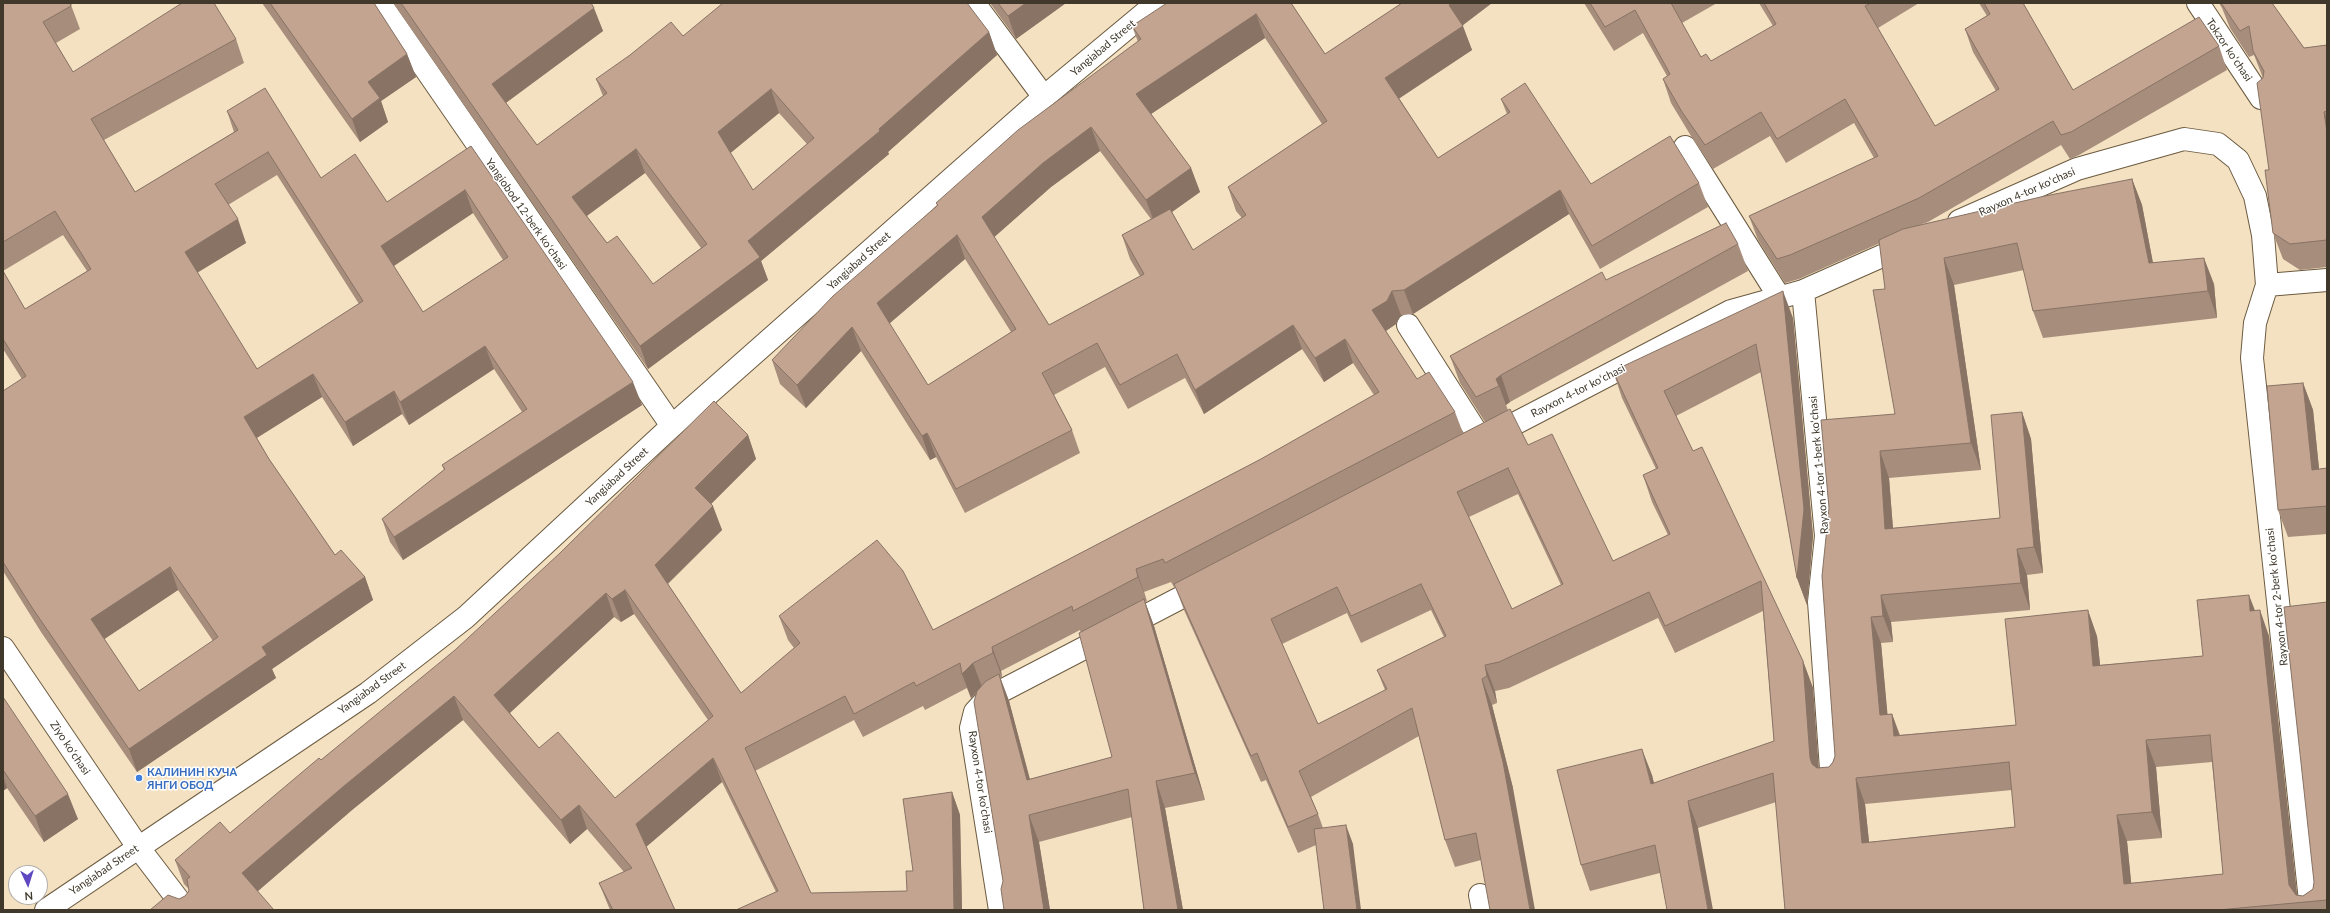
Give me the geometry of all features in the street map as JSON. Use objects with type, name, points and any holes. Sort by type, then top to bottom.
[{"type":"street","name":"Yangiobod 12-berk koʻchasi","points":[[380,3],[672,426]]},
{"type":"street","points":[[974,3],[1044,97]]},
{"type":"street","name":"Yangiabad Street","points":[[46,910],[368,693],[466,617],[672,426],[1044,97],[1157,3]]},
{"type":"street","name":"Tokzor koʻchasi","points":[[2198,3],[2261,98]]},
{"type":"street","name":"Rayxon 4-tor koʻchasi","points":[[1461,452],[1731,312],[1803,291],[2076,169],[2184,139],[2218,144],[2238,160],[2255,196],[2263,235],[2267,285]]},
{"type":"street","points":[[1684,147],[1780,298]]},
{"type":"street","points":[[2267,285],[2327,280]]},
{"type":"street","name":"Rayxon 4-tor 2-berk koʻchasi","points":[[2267,285],[2255,323],[2252,358],[2311,910]]},
{"type":"street","name":"Rayxon 4-tor 1-berk koʻchasi","points":[[1803,291],[1826,536],[1819,602],[1832,783]]},
{"type":"street","points":[[1408,325],[1482,441]]},
{"type":"street","name":"Rayxon 4-tor koʻchasi","points":[[1000,910],[971,728],[975,712],[988,698],[1228,573]]},
{"type":"street","name":"Ziyo koʻchasi","points":[[3,648],[138,847],[186,910]]},
{"type":"building","points":[[3,3],[70,3],[71,6],[43,22],[73,72],[182,3],[214,3],[236,39],[91,119],[135,192],[238,130],[227,111],[265,88],[321,178],[355,154],[387,202],[471,146],[633,382],[394,537],[382,519],[445,469],[442,465],[527,409],[485,346],[400,402],[394,391],[345,422],[313,374],[244,417],[269,459],[335,555],[341,550],[365,577],[262,647],[267,655],[129,749],[33,609],[3,562],[3,391],[26,376],[3,339],[3,271],[25,309],[91,269],[55,211],[3,242]],"holes":[[[268,152],[363,301],[257,369],[185,252],[238,219],[215,184]],[[465,190],[508,257],[423,312],[381,246]],[[170,567],[218,637],[139,691],[91,619]]]},
{"type":"building","points":[[270,3],[374,3],[407,54],[368,82],[380,98],[352,119]]},
{"type":"building","points":[[401,3],[591,3],[594,8],[492,84],[537,145],[607,93],[596,79],[630,55],[671,22],[683,36],[723,3],[967,3],[989,32],[879,129],[880,131],[748,241],[760,257],[640,346]],"holes":[[[771,89],[814,138],[753,190],[718,132]],[[636,149],[707,244],[653,284],[617,236],[607,243],[572,197]]]},
{"type":"building","points":[[998,3],[1026,3],[1008,16]]},
{"type":"building","points":[[1167,3],[1291,3],[1325,54],[1402,3],[1452,3],[1449,5],[1463,26],[1385,78],[1438,158],[1510,112],[1501,99],[1525,83],[1591,184],[1670,136],[1699,183],[1592,246],[1560,190],[1404,290],[1392,291],[1387,301],[1372,310],[1417,379],[1429,372],[1455,412],[1165,563],[1163,559],[1136,569],[1138,577],[1073,611],[1072,606],[992,647],[993,653],[973,663],[962,674],[960,663],[916,686],[914,682],[854,714],[845,696],[745,748],[811,893],[907,891],[906,871],[913,871],[903,799],[952,792],[954,910],[736,910],[778,891],[713,758],[636,824],[675,910],[613,910],[599,883],[632,868],[579,805],[561,820],[454,696],[344,786],[242,873],[274,910],[150,910],[168,895],[179,899],[185,896],[189,891],[187,879],[190,877],[175,860],[220,822],[230,833],[319,758],[321,760],[455,650],[560,553],[714,401],[748,435],[695,488],[713,506],[655,565],[741,693],[800,643],[779,616],[877,540],[903,571],[933,630],[1261,459],[1379,392],[1345,339],[1315,358],[1293,325],[1195,390],[1177,354],[1120,385],[1097,343],[1042,373],[1072,430],[956,489],[927,433],[922,436],[852,327],[797,385],[772,360],[833,296],[938,205],[936,203],[1018,130],[1141,39],[1132,26]],"holes":[[[1256,14],[1327,121],[1228,187],[1246,215],[1193,250],[1170,209],[1122,235],[1144,274],[1049,325],[982,217],[1043,163],[1091,127],[1146,200],[1191,168],[1136,94]],[[957,235],[1016,329],[928,385],[877,303]],[[625,590],[713,716],[615,798],[558,732],[539,748],[494,695],[606,593],[612,599]]]},
{"type":"building","points":[[1590,3],[1671,3],[1701,57],[1706,54],[1711,61],[1776,24],[1764,3],[1871,3],[1865,6],[1935,126],[1999,89],[1965,29],[1990,14],[1984,3],[2023,3],[2073,90],[2199,17],[2219,46],[2071,132],[2061,135],[2053,121],[1919,198],[1790,255],[1777,259],[1749,216],[1878,156],[1845,99],[1777,139],[1761,112],[1705,145],[1682,112],[1663,79],[1670,74],[1635,10],[1605,27]]},
{"type":"building","points":[[2221,3],[2272,3],[2304,48],[2327,45],[2327,111],[2324,112],[2327,132],[2327,240],[2290,244],[2273,233],[2265,170],[2269,170],[2257,83],[2263,78],[2264,71],[2253,51],[2249,26],[2240,31]]},
{"type":"building","points":[[2132,179],[2149,263],[2204,258],[2208,291],[2033,311],[2017,243],[1944,258],[1971,443],[1880,451],[1885,529],[2000,518],[1991,415],[2022,412],[2034,547],[2017,549],[2021,583],[1881,595],[1883,616],[1871,617],[1880,715],[1892,714],[1894,736],[2016,725],[2005,619],[2088,610],[2093,666],[2203,656],[2197,600],[2249,595],[2250,611],[2260,610],[2289,885],[2296,895],[2303,896],[2313,889],[2314,882],[2284,607],[2327,602],[2327,900],[2218,910],[1785,910],[1773,773],[1688,801],[1708,910],[1667,910],[1655,845],[1581,865],[1557,770],[1642,749],[1651,784],[1774,741],[1761,581],[1665,626],[1649,592],[1499,662],[1485,665],[1487,676],[1482,679],[1503,762],[1530,910],[1490,910],[1476,833],[1445,840],[1412,708],[1299,771],[1318,814],[1288,827],[1257,753],[1251,756],[1174,584],[1510,409],[1528,445],[1552,434],[1613,561],[1670,534],[1643,475],[1658,468],[1613,371],[1783,291],[1804,509],[1797,578],[1756,344],[1664,391],[1693,451],[1702,447],[1803,661],[1810,758],[1812,764],[1817,768],[1829,767],[1835,756],[1822,576],[1829,508],[1821,420],[1895,414],[1873,290],[1885,289],[1879,240],[1903,229],[2045,196]],"holes":[[[1508,468],[1563,584],[1512,609],[1457,492]],[[1421,584],[1446,636],[1377,670],[1387,689],[1318,724],[1271,619],[1337,587],[1351,616]],[[2210,735],[2223,874],[2124,884],[2117,815],[2152,812],[2146,740]],[[2009,762],[2015,827],[1862,843],[1856,778]]]},
{"type":"building","points":[[1726,223],[1738,244],[1501,375],[1496,379],[1499,386],[1476,397],[1450,356],[1602,272],[1606,280]]},
{"type":"building","points":[[2303,383],[2312,470],[2327,468],[2327,506],[2278,510],[2267,386]]},
{"type":"building","points":[[1144,599],[1195,773],[1156,781],[1178,910],[1144,910],[1128,789],[1029,815],[1044,910],[1004,910],[1001,889],[1003,881],[974,702],[977,691],[986,681],[999,674],[1027,780],[1112,757],[1079,633]]},
{"type":"building","points":[[3,697],[68,794],[35,816],[3,770]]},
{"type":"building","points":[[1346,825],[1357,910],[1324,910],[1314,829]]},
{"type":"place","name":"КАЛИНИН КУЧА ЯНГИ ОБОД","points":[[139,778]]}]
